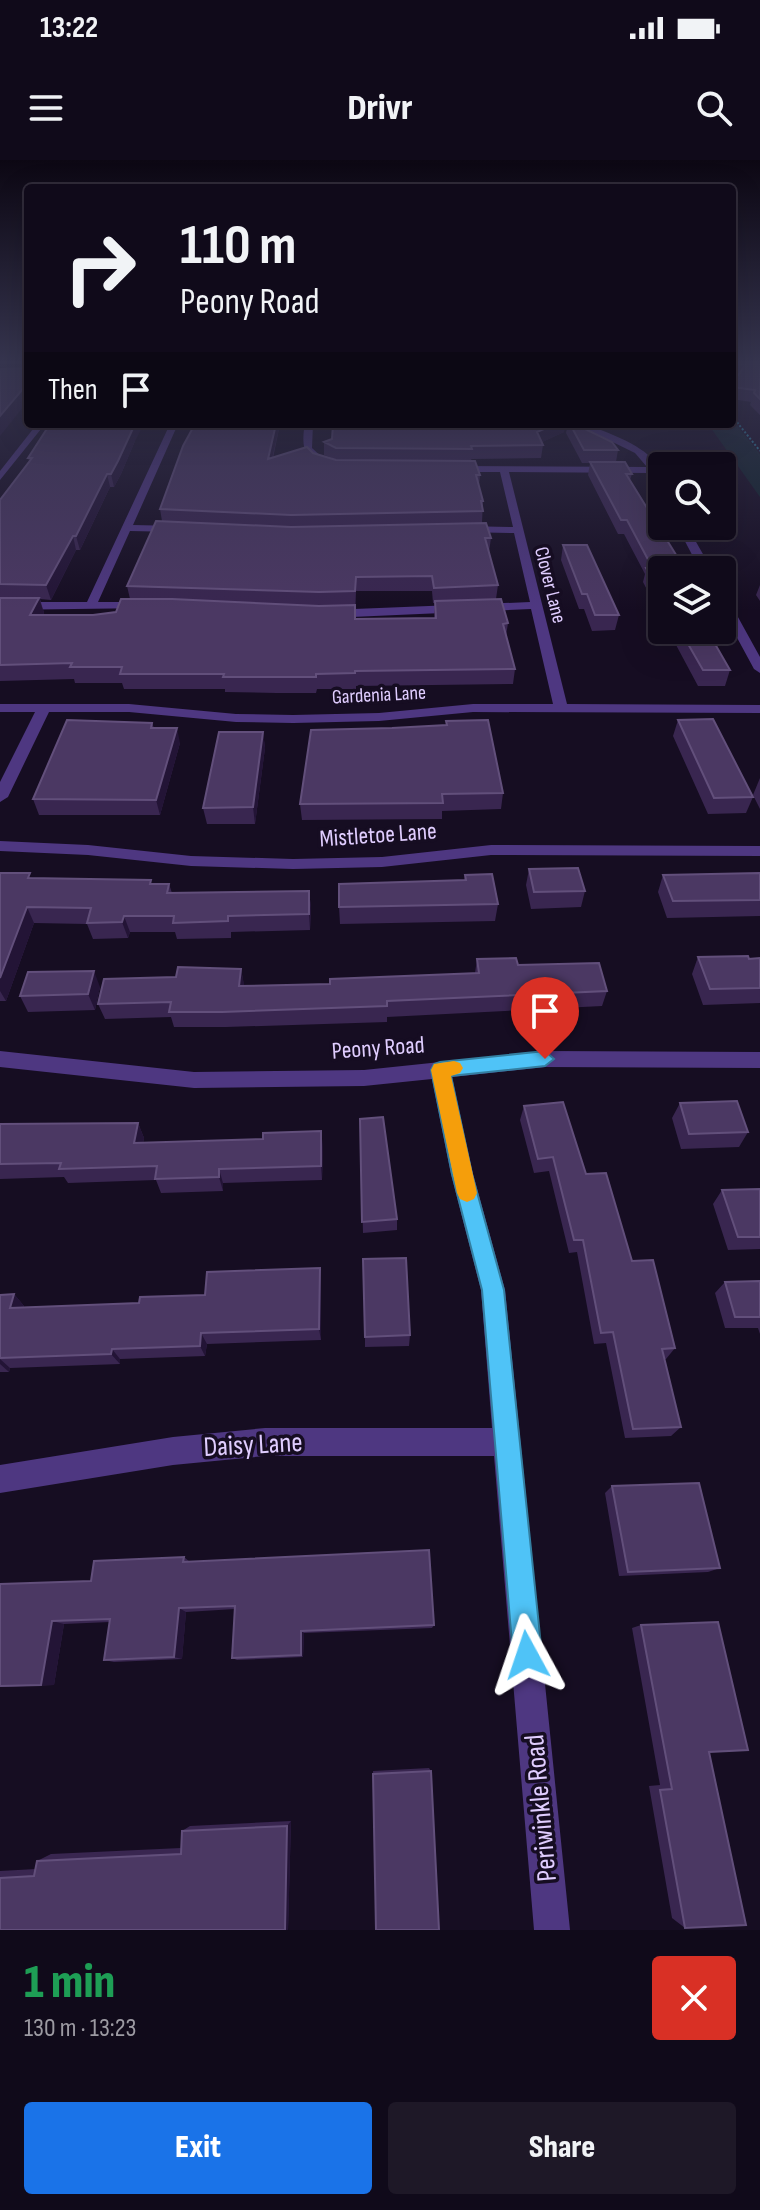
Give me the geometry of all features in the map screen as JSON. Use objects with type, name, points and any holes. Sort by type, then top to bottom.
[{"type":"street","points":[[0,477],[25,445]]},
{"type":"street","points":[[91,606],[164,445]]},
{"type":"street","points":[[306,445],[308,455],[336,467]]},
{"type":"street","points":[[624,445],[638,451],[648,466]]},
{"type":"street","points":[[446,469],[648,470]]},
{"type":"street","name":"Clover Lane","points":[[504,469],[561,708]]},
{"type":"street","points":[[126,528],[185,529]]},
{"type":"street","points":[[451,529],[518,530]]},
{"type":"street","points":[[320,614],[536,605]]},
{"type":"street","points":[[0,606],[161,606]]},
{"type":"street","points":[[736,625],[760,669]]},
{"type":"street","name":"Gardenia Lane","points":[[0,708],[129,708],[236,718],[293,719],[379,717],[473,708],[760,709]]},
{"type":"street","points":[[0,797],[44,708]]},
{"type":"street","name":"Mistletoe Lane","points":[[0,846],[88,850],[191,861],[293,864],[382,862],[491,850],[760,851]]},
{"type":"street","name":"Peony Road","points":[[0,1059],[194,1080],[364,1078],[545,1059],[760,1060]]},
{"type":"street","name":"Periwinkle Road","points":[[440,1070],[462,1174],[493,1290],[552,1930]]},
{"type":"street","name":"Daisy Lane","points":[[0,1479],[173,1451],[265,1442],[509,1442]]},
{"type":"shaded area","points":[[723,445],[752,445],[760,454],[760,497],[736,463],[736,452],[728,452]]},
{"type":"building","points":[[37,445],[126,445],[46,585],[0,584],[0,500],[32,458],[28,458]]},
{"type":"building","points":[[271,445],[268,459],[307,447],[313,453],[336,460],[475,461],[480,475],[476,475],[483,511],[291,515],[160,509],[183,446]]},
{"type":"building","points":[[329,445],[543,445],[471,446],[472,449],[336,448]]},
{"type":"building","points":[[581,445],[614,445],[618,450],[584,450]]},
{"type":"building","points":[[590,462],[625,462],[632,474],[626,474],[648,510],[648,540],[667,540],[677,556],[648,556],[648,559],[627,520],[621,520]]},
{"type":"building","points":[[156,521],[291,527],[486,523],[491,538],[485,538],[498,585],[434,588],[432,576],[356,577],[355,591],[127,586]]},
{"type":"building","points":[[563,545],[587,545],[619,615],[595,615],[587,594],[582,594]]},
{"type":"building","points":[[0,598],[39,598],[30,615],[93,615],[116,612],[121,599],[172,599],[355,605],[355,619],[436,618],[435,601],[501,599],[508,623],[503,624],[515,669],[355,671],[316,674],[316,677],[223,677],[224,674],[120,674],[122,667],[70,667],[72,663],[0,665]]},
{"type":"building","points":[[688,644],[715,644],[730,670],[703,670]]},
{"type":"building","points":[[713,719],[753,797],[714,798],[678,720]]},
{"type":"building","points":[[67,720],[152,723],[151,728],[177,728],[156,800],[33,799]]},
{"type":"building","points":[[488,720],[503,793],[442,794],[443,803],[300,804],[311,730],[447,725],[446,721]]},
{"type":"building","points":[[219,732],[263,732],[253,807],[203,808]]},
{"type":"building","points":[[578,868],[585,891],[534,892],[529,869]]},
{"type":"building","points":[[0,873],[30,873],[28,878],[151,880],[150,884],[169,884],[167,893],[309,891],[309,914],[228,916],[228,921],[173,923],[174,916],[124,916],[122,922],[87,923],[91,908],[27,907],[0,978]]},
{"type":"building","points":[[760,873],[760,900],[673,901],[663,875]]},
{"type":"building","points":[[492,874],[498,904],[339,907],[339,884],[466,880],[465,875]]},
{"type":"building","points":[[748,956],[749,959],[760,958],[760,988],[710,989],[698,957]]},
{"type":"building","points":[[516,958],[518,965],[599,963],[607,991],[387,1001],[387,1006],[222,1012],[169,1012],[171,1002],[98,1004],[104,979],[176,977],[178,967],[241,969],[239,986],[330,984],[330,979],[479,973],[477,959]]},
{"type":"building","points":[[94,971],[88,994],[20,996],[28,972]]},
{"type":"building","points":[[737,1101],[748,1132],[689,1134],[680,1103]]},
{"type":"building","points":[[563,1102],[586,1174],[606,1173],[632,1261],[653,1260],[675,1348],[662,1349],[681,1427],[633,1429],[613,1332],[601,1333],[583,1240],[574,1240],[553,1157],[538,1159],[524,1106]]},
{"type":"building","points":[[383,1117],[397,1219],[362,1222],[360,1119]]},
{"type":"building","points":[[138,1123],[134,1143],[263,1139],[263,1133],[321,1131],[321,1166],[219,1169],[219,1177],[155,1179],[157,1166],[59,1169],[61,1163],[0,1164],[0,1124]]},
{"type":"building","points":[[760,1189],[760,1237],[738,1237],[722,1190]]},
{"type":"building","points":[[406,1258],[410,1335],[365,1337],[363,1259]]},
{"type":"building","points":[[320,1268],[319,1329],[201,1333],[200,1346],[112,1349],[111,1354],[0,1358],[0,1295],[14,1294],[10,1308],[139,1303],[140,1297],[205,1295],[207,1272]]},
{"type":"building","points":[[760,1281],[760,1317],[735,1317],[725,1282]]},
{"type":"building","points":[[699,1483],[720,1568],[628,1572],[612,1486]]},
{"type":"building","points":[[429,1550],[434,1625],[301,1631],[301,1655],[232,1658],[235,1606],[179,1608],[174,1657],[104,1660],[110,1619],[52,1621],[41,1685],[0,1686],[0,1584],[91,1581],[94,1561],[184,1557],[183,1562]]},
{"type":"building","points":[[718,1622],[748,1750],[709,1752],[746,1925],[685,1928],[660,1790],[672,1789],[641,1625]]},
{"type":"building","points":[[431,1771],[439,1930],[376,1930],[373,1774]]},
{"type":"building","points":[[287,1826],[285,1930],[0,1930],[0,1878],[34,1876],[37,1861],[181,1854],[182,1831]]},
{"type":"slow traffic","points":[[454,1068],[440,1070],[467,1193]]},
{"type":"route","points":[[527,1655],[493,1290],[462,1174],[440,1070],[545,1059]]}]
